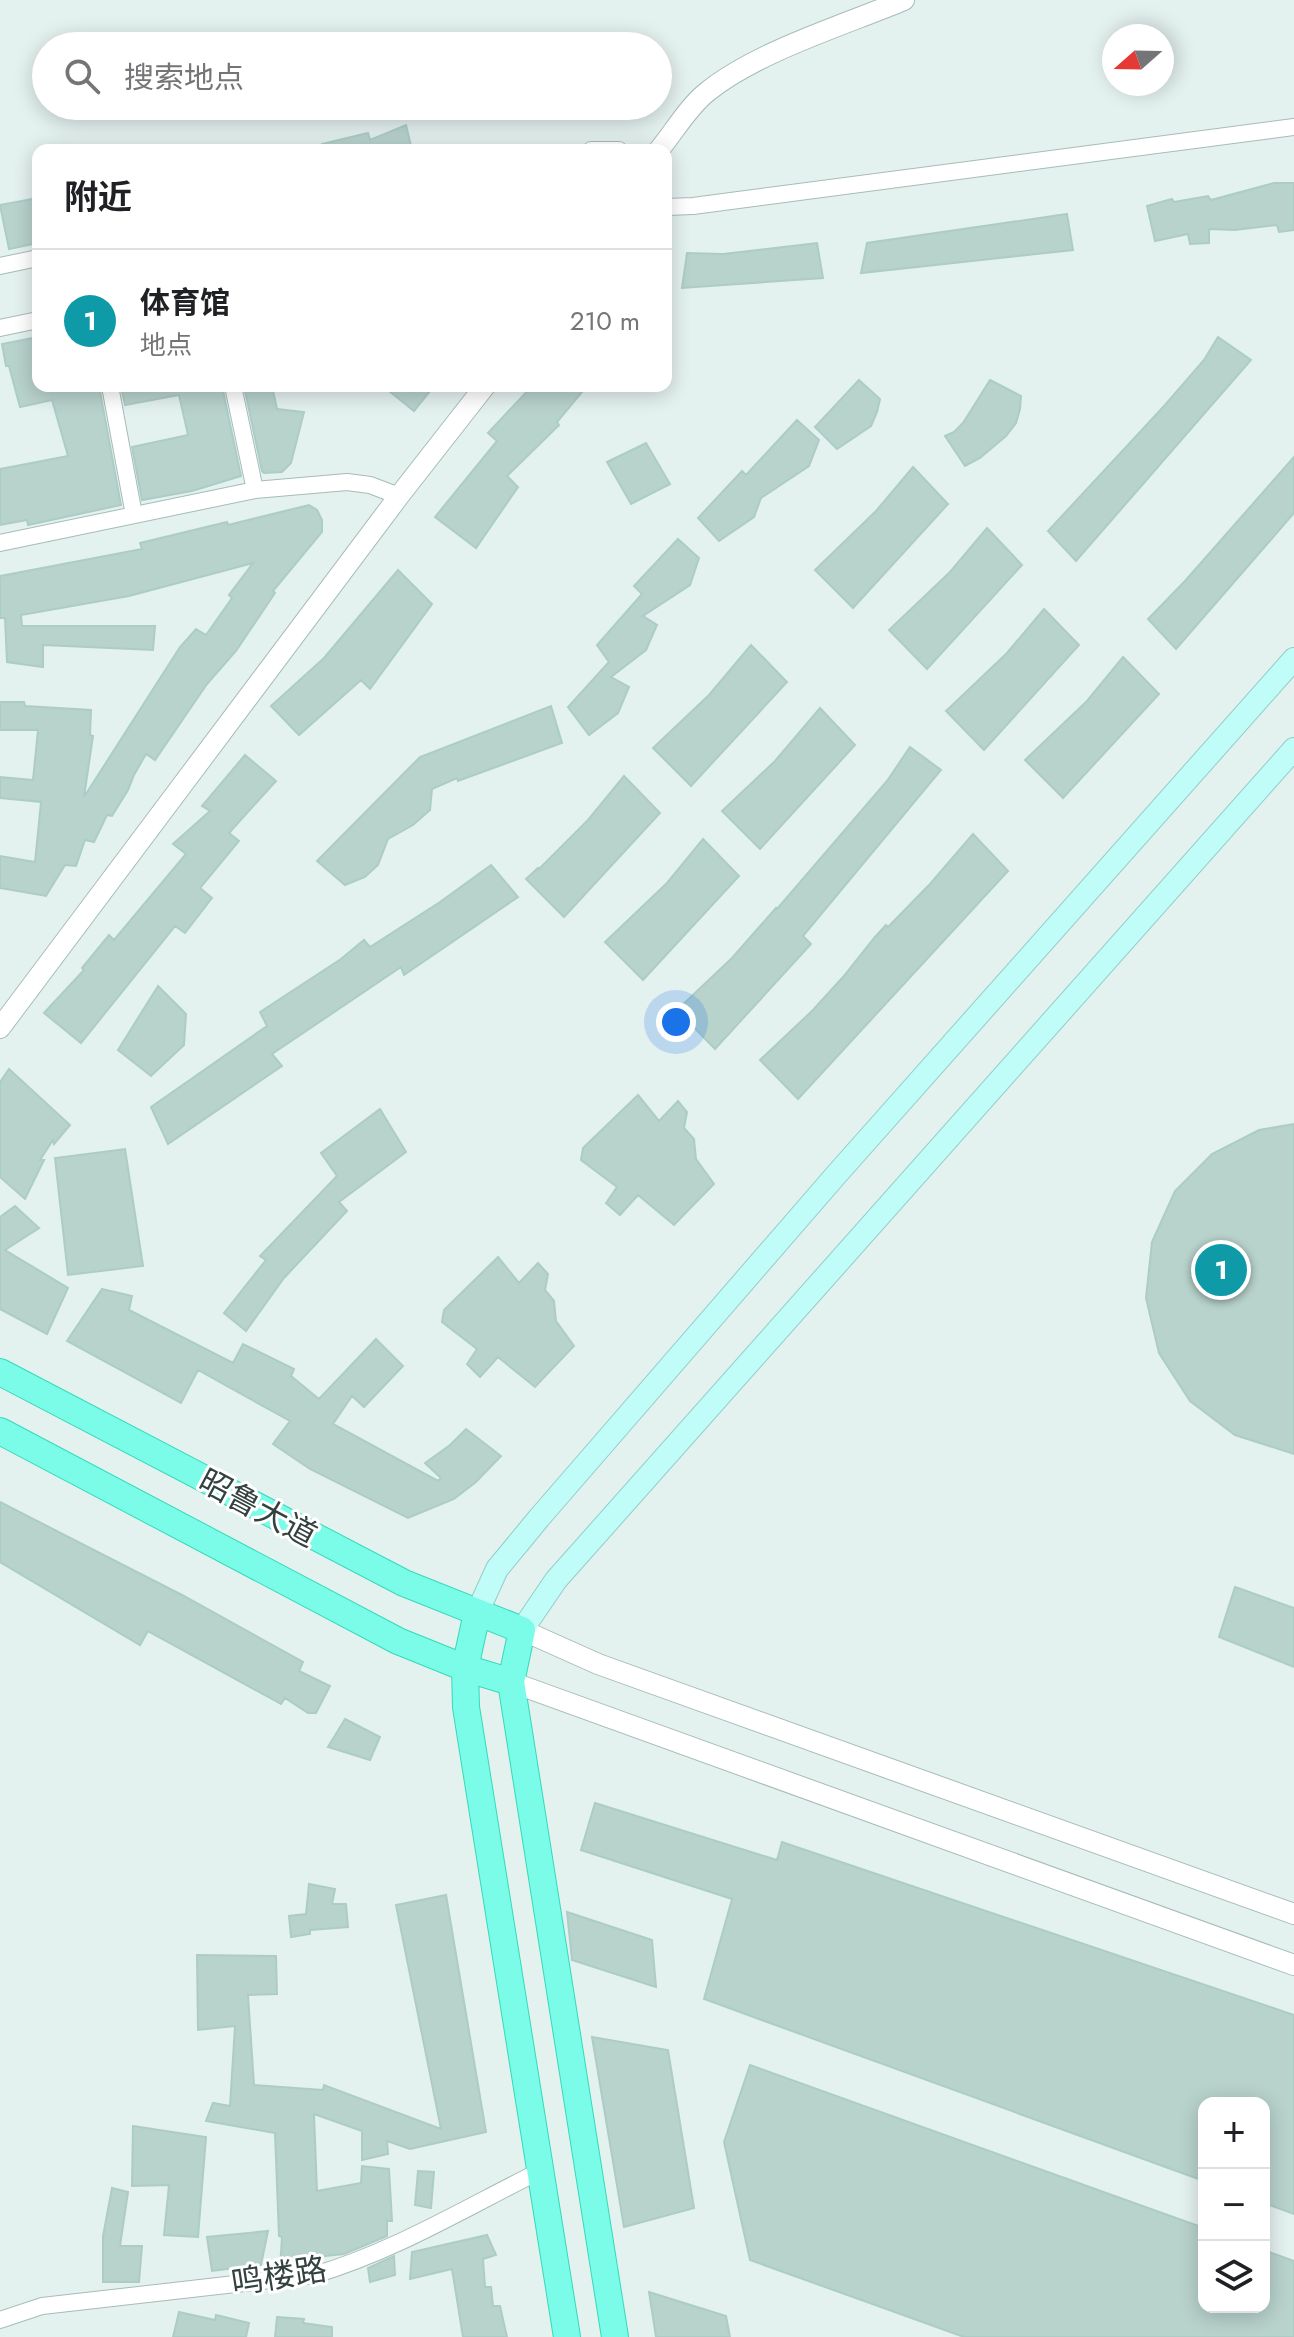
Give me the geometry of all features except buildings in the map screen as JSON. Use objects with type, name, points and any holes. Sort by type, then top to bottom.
[{"type":"highway","name":"昭鲁大道","points":[[0,1372],[404,1583],[522,1630]]},
{"type":"highway","name":"昭鲁大道","points":[[0,1431],[398,1641],[465,1668],[511,1682]]},
{"type":"highway","points":[[477,1613],[465,1668],[470,1738],[567,2337]]},
{"type":"highway","points":[[522,1630],[511,1682],[615,2337]]},
{"type":"main road","points":[[477,1613],[497,1569],[539,1518],[836,1175],[1294,659]]},
{"type":"main road","points":[[522,1630],[556,1580],[1294,749]]},
{"type":"street","points":[[664,144],[704,94],[729,77],[764,58],[904,0]]},
{"type":"street","points":[[672,207],[1294,127]]},
{"type":"street","points":[[0,266],[32,259]]},
{"type":"street","points":[[0,328],[32,321]]},
{"type":"street","points":[[111,392],[134,515]]},
{"type":"street","points":[[234,392],[255,490]]},
{"type":"street","points":[[0,1028],[480,392]]},
{"type":"street","points":[[0,543],[255,490],[347,482],[370,485],[399,496]]},
{"type":"street","points":[[522,1630],[598,1664],[1294,1914]]},
{"type":"street","points":[[511,1682],[1294,1965]]},
{"type":"street","name":"鸣楼路","points":[[0,2320],[42,2306],[314,2275],[345,2266],[540,2171]]},
{"type":"place","name":"体育馆","points":[[1221,1270]]}]
